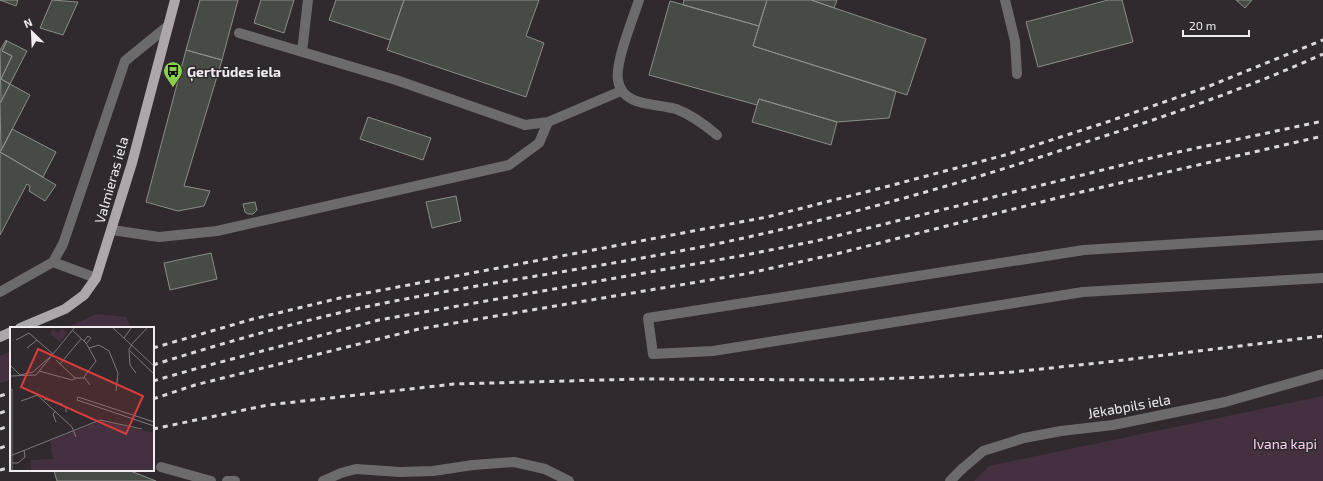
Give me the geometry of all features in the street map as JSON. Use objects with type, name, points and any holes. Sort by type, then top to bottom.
[{"type":"main road","name":"Valmieras iela","points":[[22,327],[65,308],[84,295],[96,278],[132,163],[175,0]]},
{"type":"main road","points":[[0,337],[10,332]]},
{"type":"street","points":[[302,52],[308,0]]},
{"type":"street","points":[[639,0],[620,58],[617,79],[621,91],[630,100],[676,110],[701,121],[717,135]]},
{"type":"street","points":[[1005,0],[1015,41],[1017,74]]},
{"type":"street","points":[[0,292],[53,262],[63,244],[125,61],[168,26]]},
{"type":"street","points":[[240,33],[396,80],[525,125],[548,122],[621,91]]},
{"type":"street","points":[[112,230],[159,237],[217,231],[509,165],[540,143],[548,122]]},
{"type":"street","points":[[1323,235],[1084,250],[648,318],[653,354],[713,351],[1083,292],[1323,278]]},
{"type":"street","points":[[53,262],[96,278]]},
{"type":"street","name":"Jēkabpils iela","points":[[950,481],[983,451],[1024,438],[1061,431],[1113,425],[1225,402],[1323,374]]},
{"type":"street","points":[[323,481],[341,473],[356,469],[400,472],[433,471],[473,465],[514,462],[544,469],[569,481]]},
{"type":"street","points":[[161,467],[211,481]]},
{"type":"street","points":[[228,481],[235,481]]},
{"type":"green space","points":[[97,314],[126,317],[131,327],[67,327]]},
{"type":"green space","points":[[10,351],[10,380],[0,383],[0,356]]},
{"type":"green space","name":"Ivana kapi","points":[[1323,396],[1323,481],[974,481],[989,466]]},
{"type":"building","points":[[0,0],[18,0],[16,6]]},
{"type":"building","points":[[52,0],[78,2],[63,35],[40,28]]},
{"type":"building","points":[[200,0],[238,0],[222,60],[186,50]]},
{"type":"building","points":[[261,0],[294,0],[284,33],[254,23]]},
{"type":"building","points":[[336,0],[404,0],[390,40],[329,20]]},
{"type":"building","points":[[404,0],[539,0],[526,36],[544,43],[526,97],[387,50]]},
{"type":"building","points":[[684,0],[767,0],[759,26],[683,5]]},
{"type":"building","points":[[767,0],[811,0],[926,39],[907,95],[753,46]]},
{"type":"building","points":[[811,0],[837,0],[834,8]]},
{"type":"building","points":[[1108,0],[1122,0],[1133,42],[1038,67],[1026,22]]},
{"type":"building","points":[[1236,0],[1252,0],[1245,8]]},
{"type":"building","points":[[670,1],[759,26],[753,46],[896,91],[889,118],[837,122],[759,99],[757,105],[649,75]]},
{"type":"building","points":[[6,40],[7,41],[2,51],[12,56],[1,79],[10,84],[1,102],[0,50]]},
{"type":"building","points":[[7,41],[27,51],[10,84],[1,79],[12,56],[2,51]]},
{"type":"building","points":[[186,50],[222,60],[184,186],[210,191],[204,206],[178,211],[146,202]]},
{"type":"building","points":[[10,84],[30,95],[1,151],[0,103]]},
{"type":"building","points":[[759,99],[837,122],[831,145],[752,122]]},
{"type":"building","points":[[368,117],[431,138],[423,160],[360,139]]},
{"type":"building","points":[[12,129],[56,152],[43,177],[0,152]]},
{"type":"building","points":[[0,152],[56,185],[45,201],[29,191],[30,186],[27,184],[0,235]]},
{"type":"building","points":[[456,196],[461,221],[432,228],[426,202]]},
{"type":"building","points":[[255,202],[257,210],[253,214],[248,214],[245,212],[243,204]]},
{"type":"building","points":[[211,253],[217,279],[170,290],[164,263]]},
{"type":"building","points":[[54,471],[131,471],[156,481],[57,481]]},
{"type":"railway","points":[[154,348],[253,319],[340,298],[767,217],[889,186],[1005,155],[1107,122],[1207,87],[1323,40]]},
{"type":"railway","points":[[154,365],[258,334],[365,307],[701,247],[846,214],[941,188],[1144,123],[1234,91],[1323,54]]},
{"type":"railway","points":[[154,381],[379,320],[740,256],[816,241],[1155,157],[1323,121]]},
{"type":"railway","points":[[154,399],[195,385],[419,329],[745,274],[836,254],[1077,193],[1323,136]]},
{"type":"railway","points":[[154,429],[268,405],[454,384],[639,379],[849,380],[931,377],[1013,372],[1323,336]]},
{"type":"railway","points":[[0,396],[10,392]]},
{"type":"railway","points":[[0,413],[10,409]]},
{"type":"railway","points":[[0,429],[10,425]]},
{"type":"railway","points":[[0,448],[10,444]]},
{"type":"railway","points":[[0,470],[10,467]]},
{"type":"place","name":"Ģertrūdes iela","points":[[173,88]]}]
